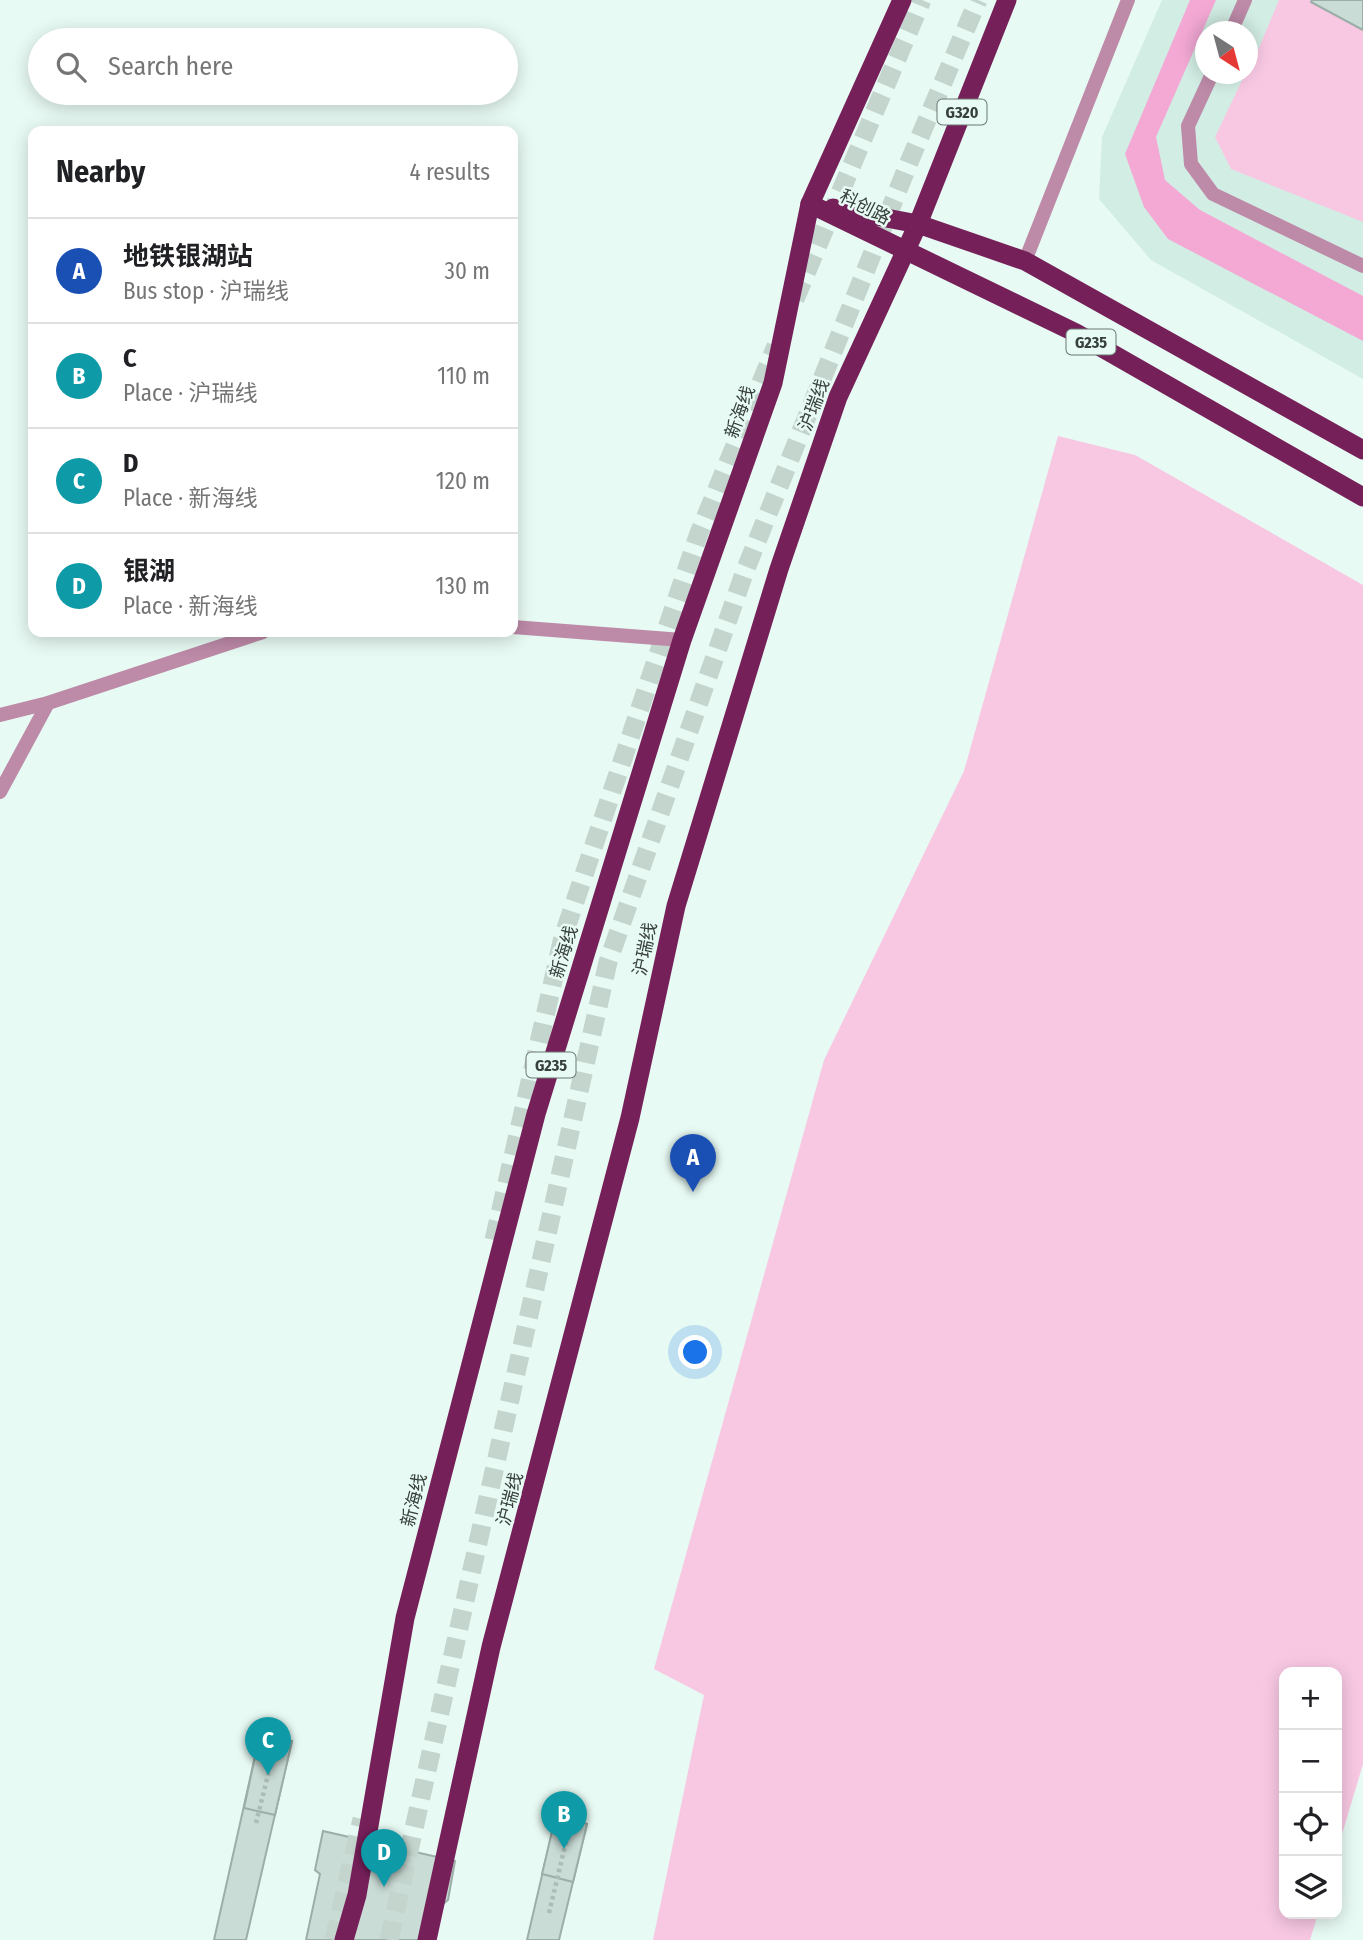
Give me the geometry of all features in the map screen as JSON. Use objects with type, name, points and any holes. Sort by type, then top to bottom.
[{"type":"highway","name":"新海线","points":[[344,1940],[357,1895],[405,1618],[522,1166],[682,640],[773,383],[810,204],[902,0]]},
{"type":"highway","name":"沪瑞线","points":[[427,1940],[491,1647],[630,1118],[676,906],[779,569],[834,411],[918,224],[1007,0]]},
{"type":"highway","name":"科创路","points":[[810,204],[918,224],[1025,261],[1363,450]]},
{"type":"highway","name":"科创路","points":[[810,204],[1076,333],[1363,497]]},
{"type":"street","points":[[1025,261],[1128,0]]},
{"type":"street","points":[[1236,21],[1245,0]]},
{"type":"street","points":[[1207,84],[1188,126],[1191,164],[1213,194],[1363,266]]},
{"type":"street","points":[[518,627],[682,640]]},
{"type":"street","points":[[0,715],[48,703],[248,637]]},
{"type":"street","points":[[0,792],[48,703]]},
{"type":"path","points":[[256,1823],[274,1751]]},
{"type":"path","points":[[549,1913],[566,1842]]},
{"type":"shaded area","points":[[1162,0],[1363,0],[1363,379],[1151,260],[1099,199],[1102,137]]},
{"type":"shaded area","points":[[1190,0],[1216,0],[1207,21],[1195,21],[1195,48],[1156,137],[1165,180],[1200,210],[1363,296],[1363,341],[1168,239],[1144,207],[1125,154]]},
{"type":"shaded area","points":[[1279,0],[1363,0],[1363,222],[1231,169],[1215,137],[1240,84],[1258,84],[1258,50]]},
{"type":"shaded area","points":[[1058,436],[1135,455],[1363,585],[1363,1764],[1342,1834],[1342,1667],[1279,1667],[1279,1919],[1316,1919],[1310,1940],[653,1940],[704,1695],[654,1669],[824,1060],[964,771]]},
{"type":"building","points":[[1363,0],[1363,30],[1311,2]]},
{"type":"building","points":[[260,1734],[292,1741],[246,1940],[214,1940]]},
{"type":"building","points":[[260,1734],[292,1741],[275,1815],[244,1808]]},
{"type":"building","points":[[556,1815],[587,1824],[559,1940],[527,1940]]},
{"type":"building","points":[[556,1815],[587,1824],[573,1882],[542,1874]]},
{"type":"building","points":[[323,1831],[455,1861],[448,1900],[442,1905],[434,1940],[306,1940],[320,1874],[315,1870]]},
{"type":"tunnel","points":[[795,299],[922,0]]},
{"type":"tunnel","points":[[389,1940],[608,962],[745,571],[910,160],[978,0]]},
{"type":"tunnel","points":[[494,1240],[563,937],[699,533],[776,346]]},
{"type":"tunnel","points":[[334,1940],[362,1819]]},
{"type":"place","name":"地铁银湖站","points":[[693,1192]]},
{"type":"place","name":"D","points":[[268,1775]]},
{"type":"place","name":"C","points":[[564,1849]]},
{"type":"place","name":"银湖","points":[[384,1887]]}]
